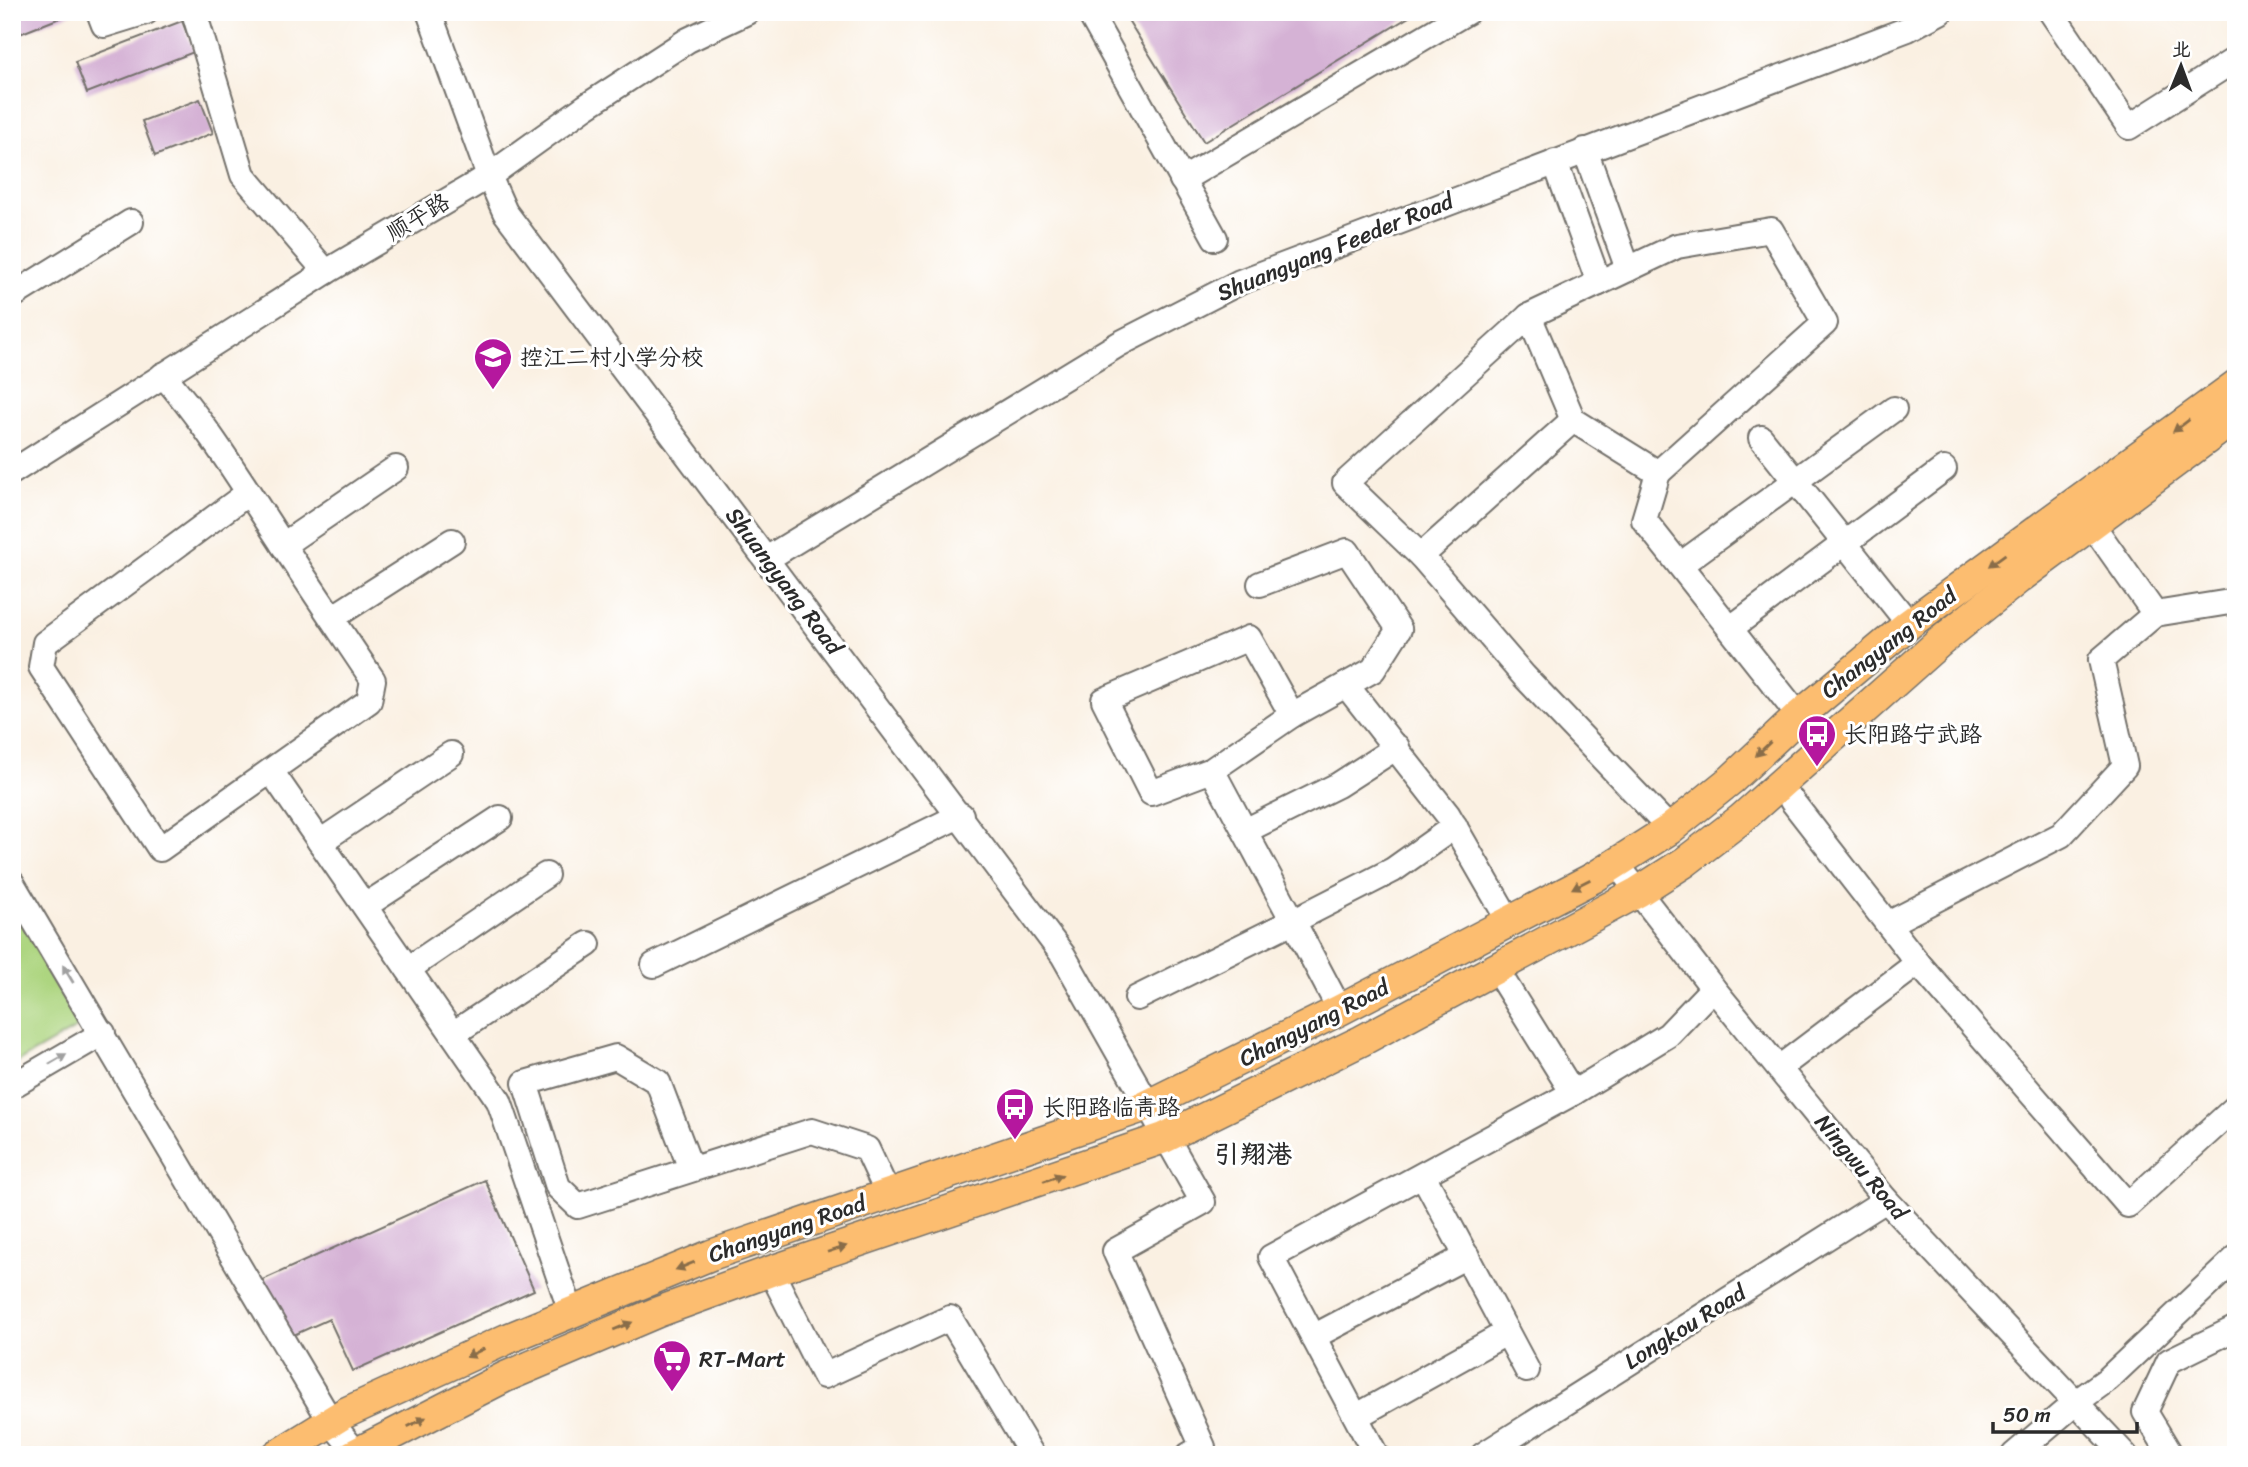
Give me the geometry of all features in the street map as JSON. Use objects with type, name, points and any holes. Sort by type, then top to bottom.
[{"type":"main road","name":"Changyang Road","points":[[277,1455],[345,1413],[571,1312],[711,1255],[1146,1106],[1340,1010],[1616,863],[1670,829],[1732,779],[1799,716],[1909,624],[2236,386]]},
{"type":"main road","name":"Changyang Road","points":[[356,1454],[505,1377],[581,1343],[771,1271],[1164,1138],[1362,1041],[1638,892],[1685,862],[1741,819],[1941,641],[2091,523],[2236,417]]},
{"type":"street","points":[[99,12],[104,25],[146,12]]},
{"type":"street","points":[[194,12],[243,174],[326,272]]},
{"type":"street","name":"Shuangyang Road","points":[[429,12],[489,176],[505,212],[544,267],[768,558],[1063,955],[1164,1138],[1203,1202],[1115,1251],[1203,1447],[1189,1455]]},
{"type":"street","name":"顺平路","points":[[12,472],[326,272],[489,176],[585,107],[688,40],[747,12]]},
{"type":"street","points":[[1089,12],[1215,238]]},
{"type":"street","points":[[1182,180],[1466,12]]},
{"type":"street","name":"Shuangyang Feeder Road","points":[[768,558],[1119,344],[1284,263],[1908,29],[1940,12]]},
{"type":"street","points":[[2051,12],[2129,127],[2236,59]]},
{"type":"street","points":[[1585,150],[1628,269]]},
{"type":"street","points":[[1555,162],[1600,283]]},
{"type":"street","points":[[12,296],[131,222]]},
{"type":"street","points":[[1670,829],[1524,676],[1421,556],[1345,484],[1529,316],[1677,246],[1771,230],[1825,323],[1658,473],[1644,520],[1799,716]]},
{"type":"street","points":[[1529,316],[1573,420],[1658,473]]},
{"type":"street","points":[[163,374],[191,407],[373,680],[369,701],[160,849],[41,667],[45,643],[248,493]]},
{"type":"street","points":[[1680,565],[1894,409]]},
{"type":"street","points":[[1421,556],[1573,420]]},
{"type":"street","points":[[1761,438],[1909,624]]},
{"type":"street","points":[[283,545],[396,468]]},
{"type":"street","points":[[1731,628],[1944,469]]},
{"type":"street","points":[[2091,523],[2155,614]]},
{"type":"street","points":[[332,618],[452,541]]},
{"type":"street","points":[[1260,584],[1347,551],[1399,629],[1373,670],[1292,715],[1212,771],[1151,793],[1104,700],[1249,638],[1292,715]]},
{"type":"street","points":[[1888,924],[2061,835],[2125,766],[2101,660],[2155,614],[2236,601]]},
{"type":"street","points":[[1346,685],[1397,747],[1455,826],[1510,920]]},
{"type":"street","points":[[1245,831],[1338,785],[1397,747]]},
{"type":"street","points":[[320,842],[451,754]]},
{"type":"street","points":[[271,771],[499,1101],[571,1312]]},
{"type":"street","points":[[1212,771],[1340,1010]]},
{"type":"street","points":[[1792,801],[1918,963],[2128,1205],[2236,1107]]},
{"type":"street","points":[[654,965],[961,815]]},
{"type":"street","points":[[365,906],[500,818]]},
{"type":"street","points":[[1137,998],[1392,870],[1455,826]]},
{"type":"street","name":"Ningwu Road","points":[[1616,863],[1713,988],[1886,1200],[2125,1455]]},
{"type":"street","points":[[408,969],[547,874]]},
{"type":"street","points":[[12,883],[103,1032],[331,1422],[356,1454]]},
{"type":"street","points":[[453,1034],[588,944]]},
{"type":"street","points":[[1779,1069],[1918,963]]},
{"type":"street","points":[[1496,969],[1573,1093]]},
{"type":"street","points":[[1376,1455],[1271,1256],[1573,1093],[1668,1035],[1713,988]]},
{"type":"street","points":[[12,1086],[103,1032]]},
{"type":"street","points":[[691,1169],[658,1082],[616,1057],[525,1083],[558,1187],[578,1206],[811,1131],[867,1149],[888,1194]]},
{"type":"street","points":[[1423,1175],[1527,1370]]},
{"type":"street","name":"Longkou Road","points":[[1483,1455],[1886,1200]]},
{"type":"street","points":[[1313,1337],[1466,1256]]},
{"type":"street","points":[[2014,1455],[2108,1379],[2236,1258]]},
{"type":"street","points":[[771,1271],[824,1376],[950,1318],[1032,1455]]},
{"type":"street","points":[[2172,1455],[2145,1412],[2169,1362],[2236,1328]]},
{"type":"street","points":[[1357,1416],[1506,1333]]},
{"type":"green space","points":[[12,906],[82,1025],[12,1065]]},
{"type":"building","points":[[12,12],[75,12],[12,37]]},
{"type":"building","points":[[1123,12],[1417,12],[1204,142]]},
{"type":"building","points":[[182,21],[194,52],[87,93],[75,62]]},
{"type":"building","points":[[200,99],[213,133],[155,156],[142,121]]},
{"type":"building","points":[[485,1180],[534,1290],[353,1371],[329,1319],[287,1338],[260,1281]]},
{"type":"place","name":"控江二村小学分校","points":[[493,391]]},
{"type":"place","name":"长阳路宁武路","points":[[1817,768]]},
{"type":"place","name":"长阳路临青路","points":[[1015,1141]]},
{"type":"place","name":"RT-Mart","points":[[672,1393]]},
{"type":"district","name":"引翔港","points":[[1253,1154]]}]
